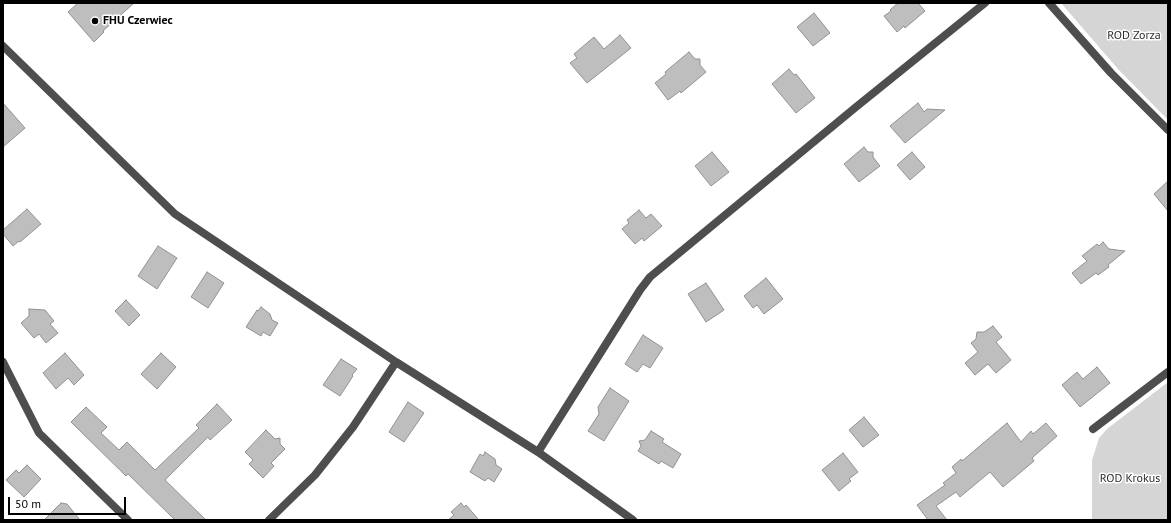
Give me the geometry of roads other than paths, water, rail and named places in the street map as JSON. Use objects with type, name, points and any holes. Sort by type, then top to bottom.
[{"type":"street","points":[[538,452],[640,290],[650,277],[985,3]]},
{"type":"street","points":[[1049,3],[1111,73],[1168,130]]},
{"type":"street","points":[[3,46],[175,214],[396,362],[538,452],[633,520]]},
{"type":"street","points":[[3,362],[39,433],[128,520]]},
{"type":"street","points":[[269,520],[315,475],[353,427],[396,362]]},
{"type":"street","points":[[1093,429],[1168,372]]},
{"type":"place","name":"FHU Czerwiec","points":[[95,21]]},
{"type":"park label","name":"ROD Zorza","points":[[1134,36]]},
{"type":"park label","name":"ROD Krokus","points":[[1130,479]]}]
